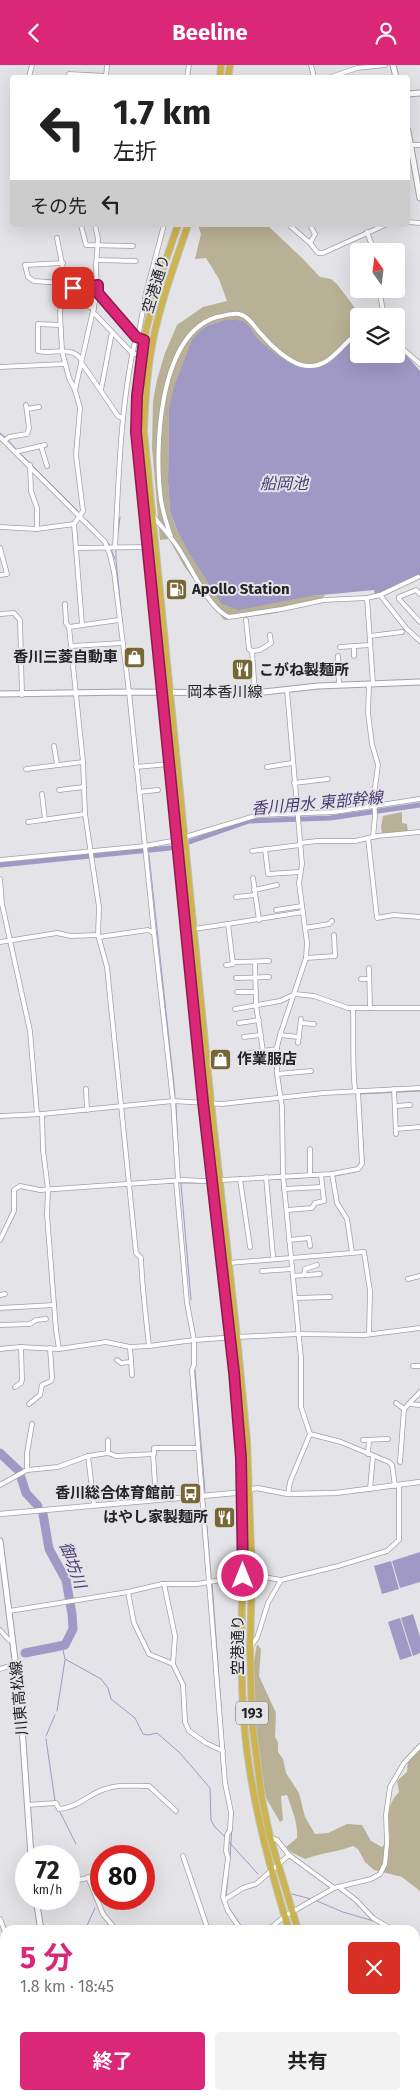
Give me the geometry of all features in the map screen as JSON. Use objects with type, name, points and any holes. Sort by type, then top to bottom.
[{"type":"highway","name":"空港通り","points":[[177,227],[140,338],[142,355],[137,396],[136,432],[203,1102],[247,1441],[242,1622],[244,1724],[255,1801],[271,1869],[288,1925]]},
{"type":"highway","name":"空港通り","points":[[187,227],[161,309],[149,365],[144,432],[211,1103],[229,1263],[234,1337]]},
{"type":"highway","name":"空港通り","points":[[246,1491],[252,1575],[250,1648],[252,1723],[256,1761],[270,1837],[296,1925]]},
{"type":"main road","points":[[410,140],[419,181],[420,198]]},
{"type":"main road","name":"岡本香川線","points":[[0,694],[256,693],[339,685],[420,682]]},
{"type":"main road","name":"川東高松線","points":[[0,1541],[20,1699],[29,1845]]},
{"type":"main road","points":[[38,1910],[40,1925]]},
{"type":"street","points":[[337,75],[357,68],[385,65]]},
{"type":"street","points":[[69,74],[81,75]]},
{"type":"street","points":[[411,145],[420,145]]},
{"type":"street","points":[[82,227],[86,245],[133,246]]},
{"type":"street","points":[[75,390],[98,293],[96,260],[98,245],[95,227]]},
{"type":"street","points":[[115,547],[122,419],[132,353],[140,338],[146,293],[163,227]]},
{"type":"street","points":[[291,227],[310,243],[318,253],[323,253],[380,227]]},
{"type":"street","points":[[310,243],[315,234],[311,227]]},
{"type":"street","points":[[367,232],[371,243]]},
{"type":"street","points":[[0,527],[37,529],[74,524],[83,511],[76,455],[80,407],[64,364],[62,351],[60,325],[65,284],[58,238]]},
{"type":"street","points":[[96,260],[136,261]]},
{"type":"street","points":[[63,263],[26,265],[30,280],[65,284],[79,289],[98,285]]},
{"type":"street","points":[[98,293],[140,338]]},
{"type":"street","points":[[62,300],[82,303],[93,310],[132,353],[142,355]]},
{"type":"street","points":[[171,537],[161,498],[161,413],[173,363],[193,331],[208,320],[241,314],[253,324],[261,335],[286,356],[299,365],[307,366],[325,362],[350,340]]},
{"type":"street","points":[[60,325],[38,324],[38,351],[70,351],[77,354],[118,416],[122,419]]},
{"type":"street","points":[[101,390],[112,332]]},
{"type":"street","points":[[405,351],[420,364]]},
{"type":"street","points":[[0,367],[64,364]]},
{"type":"street","points":[[6,440],[27,435],[29,428],[27,407],[39,407]]},
{"type":"street","points":[[0,437],[17,451],[108,547],[114,572],[129,692],[173,1101],[187,1303],[194,1340],[194,1365],[192,1370],[198,1448],[225,1783],[231,1812],[230,1830],[227,1835],[226,1851],[228,1858],[224,1900],[228,1911],[238,1925]]},
{"type":"street","points":[[17,451],[43,445],[47,466]]},
{"type":"street","points":[[30,465],[31,491],[37,508],[37,529]]},
{"type":"street","points":[[151,513],[171,537],[206,594],[222,614],[229,617],[324,600],[367,598],[380,595],[418,577]]},
{"type":"street","points":[[74,524],[78,548],[82,624]]},
{"type":"street","points":[[78,548],[147,547]]},
{"type":"street","points":[[0,548],[7,574],[0,575]]},
{"type":"street","points":[[420,594],[416,590],[398,599],[420,623]]},
{"type":"street","points":[[380,595],[406,628],[420,641]]},
{"type":"street","points":[[367,598],[371,684],[368,713],[372,744],[378,765],[371,838],[377,919],[394,915],[420,917]]},
{"type":"street","points":[[65,604],[83,762],[85,814],[99,907],[98,936],[107,967],[136,1253],[141,1258],[142,1298],[145,1305],[149,1346]]},
{"type":"street","points":[[0,614],[14,613],[20,620],[22,695]]},
{"type":"street","points":[[68,627],[119,620]]},
{"type":"street","points":[[246,620],[248,649],[252,651],[256,693]]},
{"type":"street","points":[[370,636],[402,632]]},
{"type":"street","points":[[252,651],[260,650],[271,643],[270,635]]},
{"type":"street","points":[[71,646],[122,643]]},
{"type":"street","points":[[340,647],[370,645]]},
{"type":"street","points":[[354,646],[354,656]]},
{"type":"street","points":[[338,656],[339,685]]},
{"type":"street","points":[[287,690],[302,863],[299,883],[307,943],[306,958],[280,1035],[277,1049],[277,1074],[282,1107],[284,1189],[301,1358],[300,1407],[310,1434],[290,1482],[288,1494]]},
{"type":"street","points":[[54,746],[57,764]]},
{"type":"street","points":[[26,769],[83,762]]},
{"type":"street","points":[[267,767],[292,763]]},
{"type":"street","points":[[136,767],[169,764]]},
{"type":"street","points":[[294,783],[328,779]]},
{"type":"street","points":[[60,790],[84,787]]},
{"type":"street","points":[[139,792],[158,790]]},
{"type":"street","points":[[42,794],[45,820]]},
{"type":"street","points":[[0,860],[145,846],[177,839],[248,817],[267,814],[298,817],[420,799]]},
{"type":"street","points":[[28,822],[85,814]]},
{"type":"street","points":[[252,851],[317,841],[356,841],[420,832]]},
{"type":"street","points":[[265,849],[268,874],[300,872]]},
{"type":"street","points":[[253,878],[259,920]]},
{"type":"street","points":[[0,879],[2,904],[30,1031],[37,1115]]},
{"type":"street","points":[[254,890],[266,884],[277,885]]},
{"type":"street","points":[[236,897],[255,895]]},
{"type":"street","points":[[276,911],[302,906]]},
{"type":"street","points":[[194,929],[303,912]]},
{"type":"street","points":[[305,928],[329,924],[332,921]]},
{"type":"street","points":[[226,965],[233,964],[228,924]]},
{"type":"street","points":[[0,942],[57,933],[71,936],[98,936],[148,930],[154,933]]},
{"type":"street","points":[[306,958],[336,956],[334,935]]},
{"type":"street","points":[[235,963],[270,961]]},
{"type":"street","points":[[255,962],[256,1005],[263,1051]]},
{"type":"street","points":[[369,969],[370,1008]]},
{"type":"street","points":[[236,978],[269,977]]},
{"type":"street","points":[[361,979],[369,979]]},
{"type":"street","points":[[237,992],[256,991]]},
{"type":"street","points":[[235,1009],[286,999],[295,993],[314,996],[342,1007],[353,1009],[420,1008]]},
{"type":"street","points":[[0,1240],[14,1211],[14,1189],[23,1186],[40,1190],[177,1180],[321,1175],[358,1169],[362,1164],[357,1091],[352,1066],[353,1009]]},
{"type":"street","points":[[239,1023],[259,1020]]},
{"type":"street","points":[[298,1043],[301,1021],[314,1024]]},
{"type":"street","points":[[244,1037],[261,1035]]},
{"type":"street","points":[[280,1035],[299,1037]]},
{"type":"street","points":[[243,1054],[277,1049]]},
{"type":"street","points":[[277,1074],[311,1071]]},
{"type":"street","points":[[0,1116],[37,1115],[173,1101],[211,1103],[280,1099],[357,1091],[394,1091],[420,1088]]},
{"type":"street","points":[[86,1089],[87,1110]]},
{"type":"street","points":[[394,1091],[396,1132],[419,1127],[418,1133]]},
{"type":"street","points":[[395,1106],[410,1105]]},
{"type":"street","points":[[42,1114],[43,1151],[48,1189],[47,1215],[59,1349]]},
{"type":"street","points":[[310,1149],[310,1175]]},
{"type":"street","points":[[332,1174],[336,1203],[347,1219],[352,1252]]},
{"type":"street","points":[[286,1210],[312,1208],[315,1203],[324,1201],[321,1175]]},
{"type":"street","points":[[266,1177],[273,1256]]},
{"type":"street","points":[[240,1179],[250,1247]]},
{"type":"street","points":[[284,1189],[322,1187]]},
{"type":"street","points":[[289,1240],[309,1237],[310,1246]]},
{"type":"street","points":[[229,1263],[364,1252],[367,1273],[369,1275],[369,1334]]},
{"type":"street","points":[[304,1275],[305,1269],[317,1265]]},
{"type":"street","points":[[262,1271],[292,1269]]},
{"type":"street","points":[[293,1276],[320,1274]]},
{"type":"street","points":[[408,1279],[420,1276]]},
{"type":"street","points":[[295,1298],[330,1297]]},
{"type":"street","points":[[0,1308],[54,1305]]},
{"type":"street","points":[[0,1325],[30,1324],[36,1320],[46,1319]]},
{"type":"street","points":[[0,1349],[21,1347],[59,1349],[106,1342],[130,1347],[234,1337],[298,1334],[369,1334],[420,1328]]},
{"type":"street","points":[[16,1387],[22,1380],[21,1347]]},
{"type":"street","points":[[130,1347],[132,1375]]},
{"type":"street","points":[[29,1404],[40,1395],[42,1385],[51,1381],[50,1348]]},
{"type":"street","points":[[117,1360],[122,1363],[131,1362]]},
{"type":"street","points":[[413,1366],[420,1365]]},
{"type":"street","points":[[400,1461],[404,1409],[420,1391]]},
{"type":"street","points":[[396,1403],[404,1409]]},
{"type":"street","points":[[408,1404],[420,1405]]},
{"type":"street","points":[[27,1470],[27,1453],[32,1424]]},
{"type":"street","points":[[9,1611],[164,1585],[209,1582],[252,1575],[281,1580],[338,1566],[387,1551],[399,1540],[397,1486],[392,1465],[389,1462],[340,1442],[310,1434]]},
{"type":"street","points":[[368,1454],[366,1440],[388,1439]]},
{"type":"street","points":[[108,1440],[108,1453]]},
{"type":"street","points":[[156,1500],[154,1448],[198,1448]]},
{"type":"street","points":[[0,1485],[27,1470],[58,1467],[88,1456],[108,1453],[116,1456],[153,1454]]},
{"type":"street","points":[[370,1489],[373,1455]]},
{"type":"street","points":[[88,1456],[94,1505]]},
{"type":"street","points":[[0,1514],[203,1496],[257,1488],[288,1494],[336,1493],[420,1482]]},
{"type":"street","points":[[250,1648],[257,1638],[268,1603],[281,1580]]},
{"type":"street","points":[[164,1585],[174,1636],[173,1664],[183,1685],[185,1722],[189,1731],[206,1743],[223,1751]]},
{"type":"street","points":[[128,1592],[134,1623],[149,1654],[173,1664]]},
{"type":"street","points":[[0,1630],[8,1639],[13,1641]]},
{"type":"street","points":[[0,1669],[16,1664]]},
{"type":"street","points":[[274,1925],[285,1916],[334,1888],[370,1879],[383,1869],[387,1843],[386,1815],[390,1787],[404,1763],[420,1746]]},
{"type":"street","points":[[27,1805],[56,1803],[59,1809],[70,1808],[104,1789],[126,1785],[148,1786],[176,1811]]},
{"type":"street","points":[[270,1837],[278,1840],[288,1855],[334,1888]]},
{"type":"street","points":[[224,1900],[244,1888],[256,1884],[288,1855]]},
{"type":"street","points":[[183,1856],[206,1925]]},
{"type":"street","points":[[80,1879],[88,1877],[102,1914],[112,1925]]},
{"type":"street","points":[[339,1887],[373,1918],[385,1925]]},
{"type":"shaded area","points":[[199,227],[269,227],[320,277],[331,279],[337,284],[355,308],[350,308],[350,343],[332,359],[322,365],[313,367],[295,365],[286,361],[261,343],[243,322],[231,320],[209,325],[169,408],[168,482],[170,511],[177,530],[311,596],[325,595],[318,603],[271,614],[224,620],[184,566],[169,539],[160,540],[152,447],[153,401],[157,380],[165,353],[177,325],[203,307],[227,301],[219,279],[206,258],[195,259],[201,234]]},
{"type":"shaded area","points":[[402,812],[402,823],[407,824],[408,832],[382,833],[383,816]]},
{"type":"shaded area","points":[[257,1644],[261,1649],[259,1676],[276,1713],[275,1737],[278,1742],[278,1752],[283,1759],[286,1773],[299,1793],[305,1817],[315,1834],[328,1833],[347,1824],[362,1825],[371,1841],[382,1847],[390,1838],[389,1813],[392,1802],[399,1792],[397,1781],[407,1772],[408,1762],[420,1749],[420,1891],[402,1877],[374,1870],[365,1862],[358,1849],[353,1846],[305,1859],[291,1852],[286,1847],[297,1838],[294,1816],[287,1795],[281,1796],[283,1820],[280,1822],[266,1798],[258,1755],[252,1673]]},
{"type":"water","name":"船岡池","points":[[225,320],[240,320],[246,323],[256,337],[278,356],[305,368],[323,365],[333,359],[350,343],[350,363],[405,363],[405,355],[420,371],[420,575],[375,595],[374,590],[311,596],[239,610],[222,604],[188,551],[177,530],[170,511],[168,482],[169,408],[174,387],[192,340],[209,325]]},
{"type":"water","points":[[420,1552],[420,1582],[400,1588],[392,1561]]},
{"type":"water","points":[[391,1561],[399,1589],[382,1594],[374,1566]]},
{"type":"water","points":[[413,1614],[420,1637],[420,1653],[413,1656],[401,1618]]},
{"type":"water","points":[[400,1618],[412,1656],[400,1660],[388,1622]]},
{"type":"waterway","points":[[0,433],[5,437]]},
{"type":"waterway","points":[[8,440],[17,450]]},
{"type":"waterway","points":[[20,453],[78,511]]},
{"type":"waterway","points":[[118,533],[120,517]]},
{"type":"waterway","points":[[87,520],[110,545]]},
{"type":"waterway","points":[[111,549],[115,559]]},
{"type":"waterway","points":[[116,550],[122,620]]},
{"type":"waterway","points":[[387,607],[414,638]]},
{"type":"waterway","points":[[143,805],[145,827]]},
{"type":"waterway","name":"香川用水 東部幹線","points":[[189,842],[249,821],[330,818],[420,805]]},
{"type":"waterway","name":"香川用水 東部幹線","points":[[0,865],[170,848]]},
{"type":"waterway","points":[[149,855],[175,1095]]},
{"type":"waterway","points":[[364,1162],[360,1094],[420,1091]]},
{"type":"waterway","points":[[176,1104],[179,1173]]},
{"type":"waterway","points":[[335,1176],[358,1171]]},
{"type":"waterway","points":[[285,1179],[328,1176]]},
{"type":"waterway","points":[[267,1179],[281,1179]]},
{"type":"waterway","points":[[163,1183],[174,1183]]},
{"type":"waterway","points":[[178,1183],[209,1183]]},
{"type":"waterway","points":[[181,1184],[191,1300]]},
{"type":"waterway","points":[[195,1370],[205,1492]]},
{"type":"waterway","name":"御坊川","points":[[0,1453],[19,1471],[26,1493],[38,1506]]},
{"type":"waterway","points":[[205,1503],[211,1577]]},
{"type":"waterway","name":"御坊川","points":[[25,1653],[65,1645],[73,1629],[66,1580],[49,1549],[43,1514]]},
{"type":"waterway","points":[[212,1583],[221,1706]]},
{"type":"waterway","points":[[62,1646],[65,1659],[101,1679],[108,1688],[111,1699],[135,1718],[143,1734],[157,1733],[180,1753],[210,1788],[211,1820],[224,1836]]},
{"type":"waterway","points":[[57,1711],[65,1660]]},
{"type":"waterway","points":[[46,1736],[55,1715]]},
{"type":"waterway","points":[[222,1720],[224,1748]]},
{"type":"waterway","points":[[46,1739],[55,1801]]},
{"type":"waterway","points":[[60,1812],[76,1844]]},
{"type":"waterway","points":[[230,1857],[233,1812]]},
{"type":"waterway","points":[[228,1841],[258,1874]]},
{"type":"waterway","points":[[226,1897],[228,1876]]},
{"type":"waterway","points":[[292,1894],[311,1899]]},
{"type":"waterway","points":[[317,1901],[343,1912],[377,1922]]},
{"type":"waterway","points":[[229,1908],[241,1925]]},
{"type":"waterway","points":[[87,1925],[94,1910]]},
{"type":"place","name":"Apollo Station","points":[[176,589]]},
{"type":"place","name":"香川三菱自動車","points":[[134,657]]},
{"type":"place","name":"こがね製麺所","points":[[243,670]]},
{"type":"place","name":"作業服店","points":[[221,1059]]},
{"type":"place","name":"香川総合体育館前","points":[[191,1493]]},
{"type":"place","name":"はやし家製麺所","points":[[224,1517]]},
{"type":"route","points":[[73,288],[79,289],[98,285],[98,293],[136,337],[144,340],[137,396],[136,432],[203,1102],[231,1338],[241,1458],[243,1576]]}]
